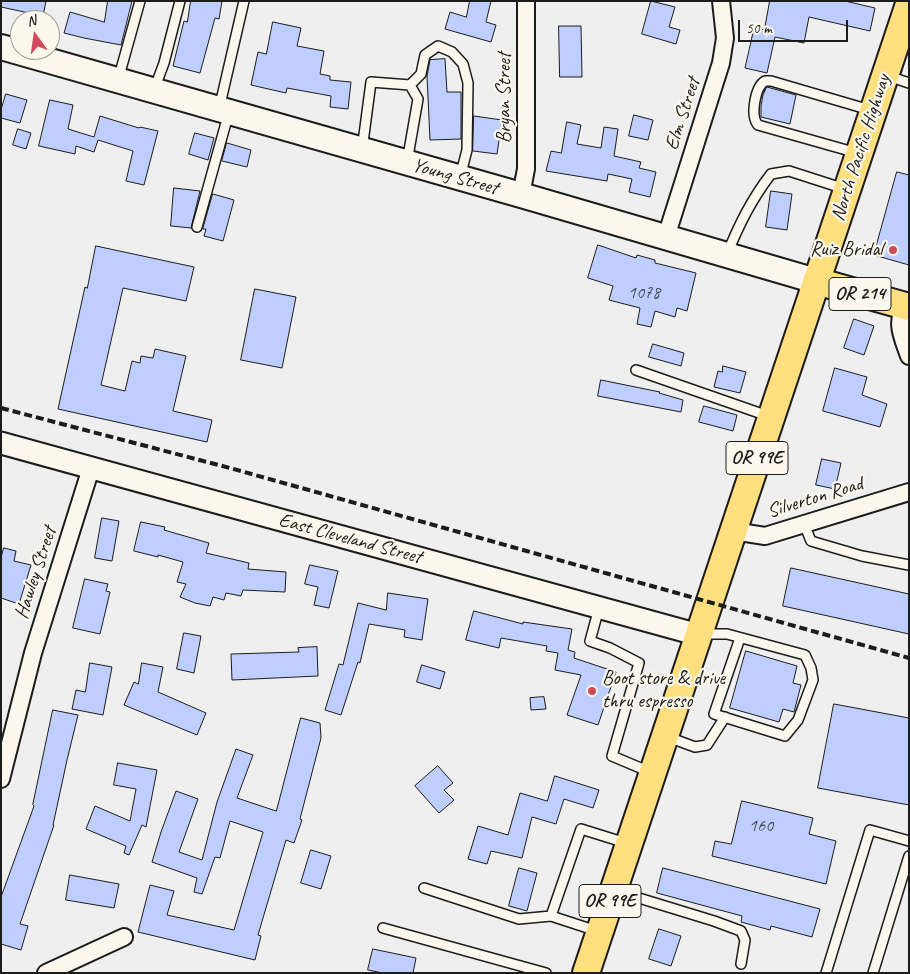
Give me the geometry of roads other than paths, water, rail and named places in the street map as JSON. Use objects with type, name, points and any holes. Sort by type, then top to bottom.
[{"type":"main road","name":"North Pacific Highway","points":[[699,634],[873,111],[897,79],[909,4]]},
{"type":"main road","name":"Young Street","points":[[1,47],[816,281],[907,305]]},
{"type":"main road","name":"OR 99E","points":[[586,973],[699,634]]},
{"type":"street","name":"Bryan Street","points":[[521,195],[526,169],[526,1]]},
{"type":"street","name":"Elm Street","points":[[666,237],[721,63],[725,38],[721,1]]},
{"type":"street","points":[[907,305],[900,316],[900,327],[909,356]]},
{"type":"street","name":"East Cleveland Street","points":[[1,443],[699,634]]},
{"type":"street","name":"Hawley Street","points":[[1,779],[33,653],[91,468]]},
{"type":"street","name":"Silverton Road","points":[[733,531],[765,536],[909,492]]},
{"type":"street","points":[[46,973],[124,937]]},
{"type":"lane","points":[[118,80],[140,1]]},
{"type":"lane","points":[[154,91],[164,63],[180,1]]},
{"type":"lane","points":[[197,227],[224,110],[244,1]]},
{"type":"lane","points":[[362,150],[370,82],[410,85],[421,74],[425,55],[438,46],[452,52],[463,64],[468,83],[468,140],[460,178]]},
{"type":"lane","points":[[859,154],[758,126],[753,113],[759,87],[765,81],[771,81],[873,111]]},
{"type":"lane","points":[[407,163],[418,100],[410,85]]},
{"type":"lane","points":[[727,255],[738,226],[754,196],[771,174],[789,171],[847,190]]},
{"type":"lane","points":[[636,370],[771,417]]},
{"type":"lane","points":[[804,524],[811,541],[862,556],[909,565]]},
{"type":"lane","points":[[600,607],[590,641],[610,648],[639,663],[612,756],[653,773]]},
{"type":"lane","points":[[699,634],[727,634],[805,655],[811,668],[813,680],[798,720],[786,736],[714,714],[740,638]]},
{"type":"lane","points":[[665,736],[695,747],[707,745],[725,717]]},
{"type":"lane","points":[[550,916],[581,829],[629,844]]},
{"type":"lane","points":[[826,973],[870,830],[909,841]]},
{"type":"lane","points":[[873,973],[909,856]]},
{"type":"lane","points":[[424,888],[520,918],[550,916],[600,932]]},
{"type":"lane","points":[[614,890],[714,921],[741,932],[745,940],[741,964]]},
{"type":"lane","points":[[383,928],[546,973]]},
{"type":"railway","points":[[1,408],[230,468],[909,658]]},
{"type":"place","name":"Ruiz Bridal","points":[[893,250]]},
{"type":"place","name":"Boot store & drive thru espresso","points":[[592,691]]}]
